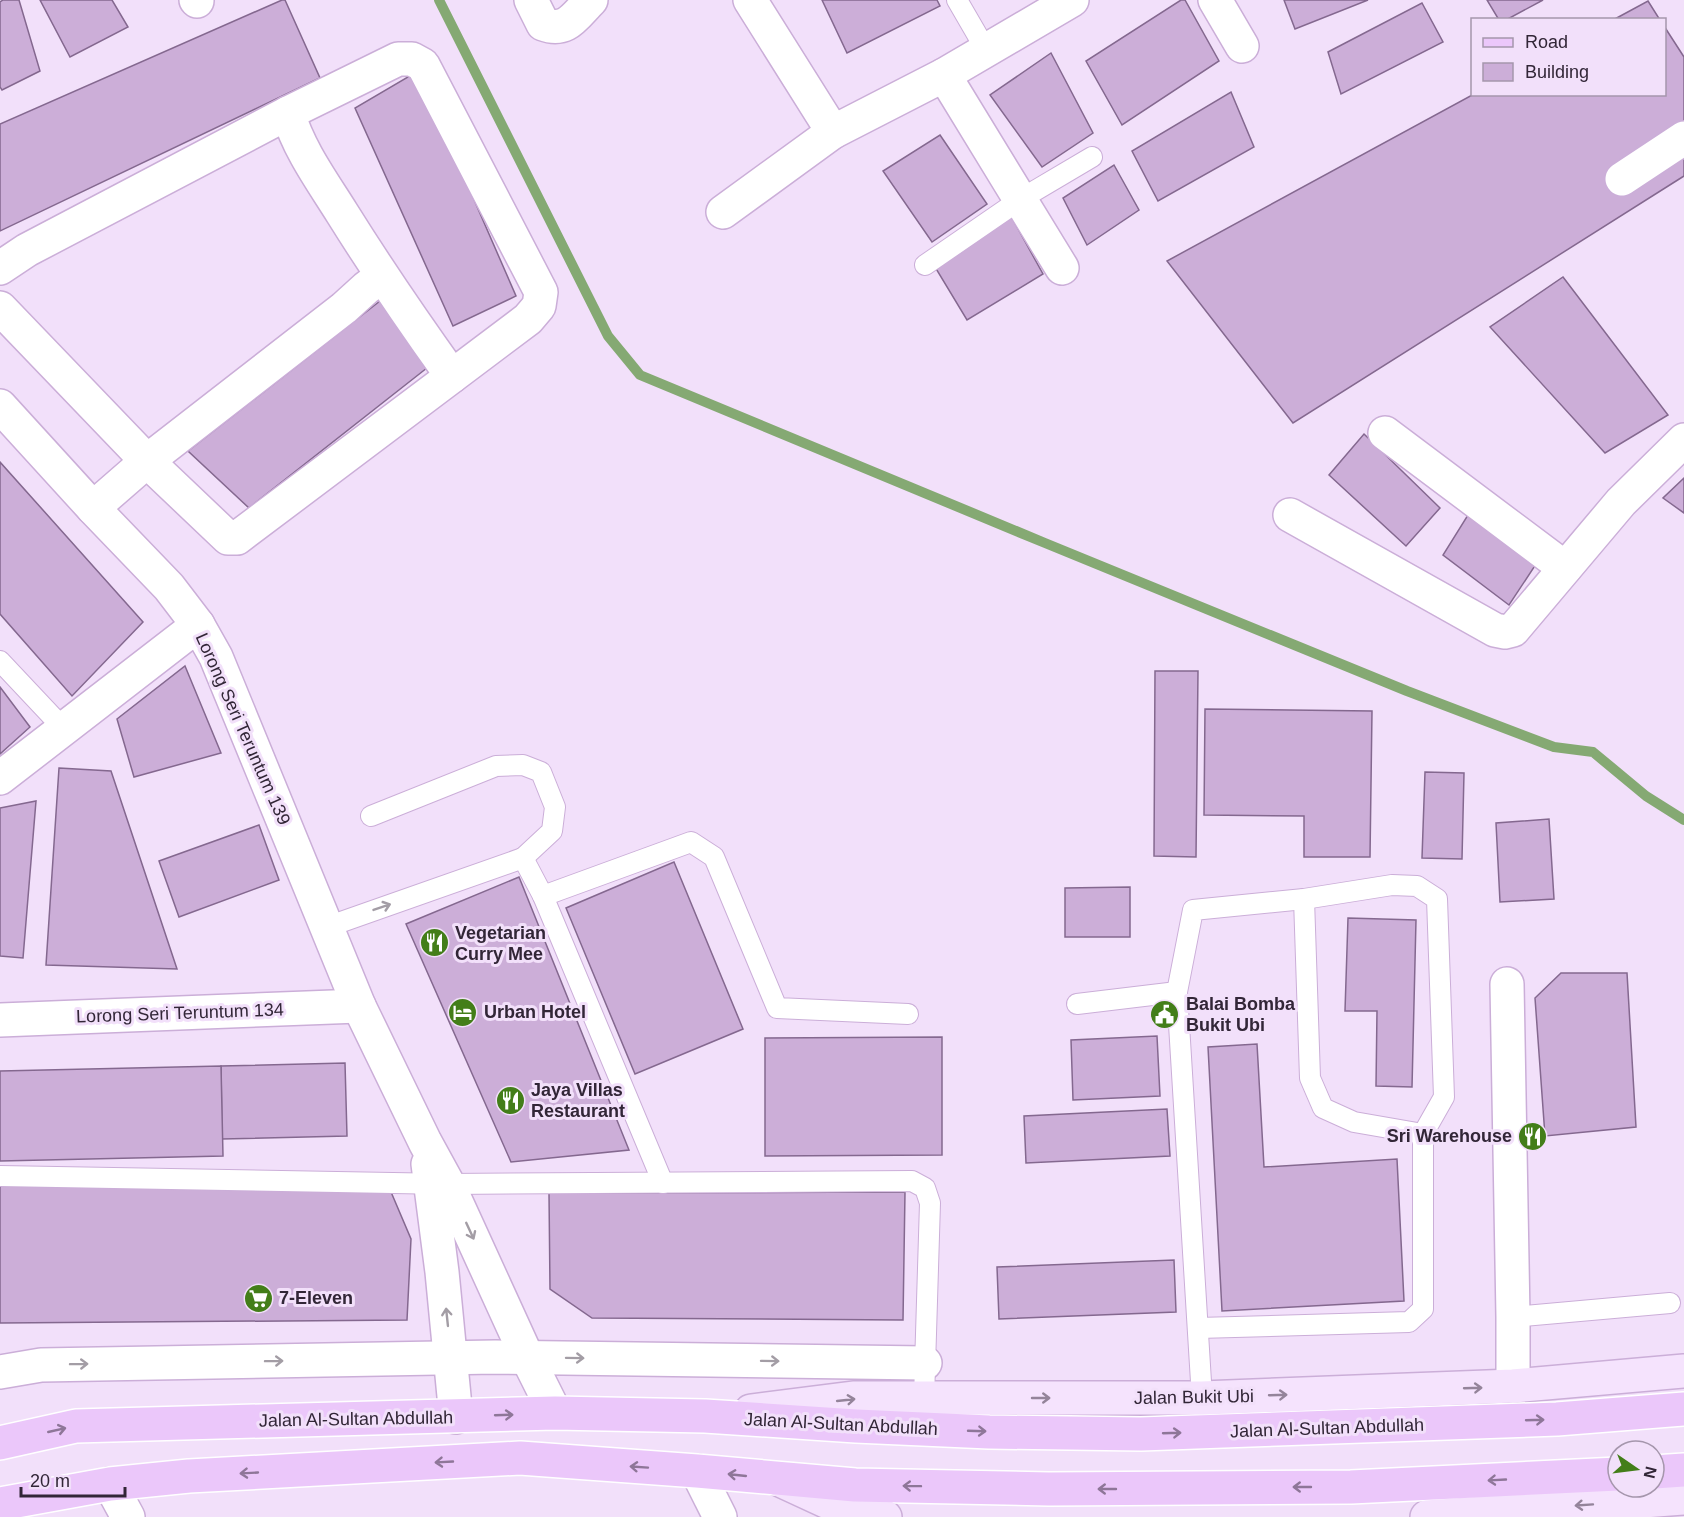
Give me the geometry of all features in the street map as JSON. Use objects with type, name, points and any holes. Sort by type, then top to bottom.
[{"type":"main road","name":"Jalan Al-Sultan Abdullah","points":[[0,1443],[75,1426],[555,1413],[705,1416],[989,1432],[1141,1434],[1557,1419],[1684,1409]]},
{"type":"main road","points":[[0,1504],[110,1484],[189,1476],[520,1458],[855,1485],[1049,1489],[1351,1487],[1606,1475]]},
{"type":"main road","points":[[1666,1471],[1684,1470]]},
{"type":"street","points":[[531,0],[543,24],[553,28],[565,26],[591,0]]},
{"type":"street","points":[[750,0],[833,132]]},
{"type":"street","points":[[723,212],[833,132],[944,75],[1072,0]]},
{"type":"street","points":[[1215,0],[1242,46]]},
{"type":"street","points":[[0,268],[27,250],[288,113],[398,59],[412,58],[423,65],[542,292],[539,306],[528,319],[237,538],[228,538],[147,461],[0,308]]},
{"type":"street","points":[[944,75],[1062,268]]},
{"type":"street","points":[[288,113],[292,128],[307,157],[382,276],[452,376]]},
{"type":"street","points":[[1622,179],[1684,138]]},
{"type":"street","points":[[93,508],[147,461],[382,276]]},
{"type":"street","name":"Lorong Seri Teruntum 139","points":[[0,406],[169,587],[198,625],[216,657],[359,1006],[424,1142],[439,1183],[442,1272],[456,1417]]},
{"type":"street","points":[[1385,433],[1565,568]]},
{"type":"street","points":[[1290,515],[1496,630],[1505,632],[1513,630],[1621,502],[1684,440]]},
{"type":"street","points":[[0,778],[198,625]]},
{"type":"street","points":[[1507,984],[1513,1386]]},
{"type":"street","name":"Lorong Seri Teruntum 134","points":[[0,1020],[359,1006]]},
{"type":"street","points":[[439,1183],[555,1413]]},
{"type":"street","points":[[0,1372],[41,1365],[527,1357],[926,1363]]},
{"type":"street","name":"Jalan Bukit Ubi","points":[[705,1416],[853,1398],[1202,1398],[1513,1386],[1684,1371]]},
{"type":"street","points":[[697,1471],[720,1517]]},
{"type":"street","points":[[777,1479],[856,1515],[885,1517]]},
{"type":"street","points":[[110,1484],[129,1517]]},
{"type":"street","points":[[1427,1517],[1684,1498]]},
{"type":"lane","points":[[957,0],[986,50]]},
{"type":"lane","points":[[925,265],[1021,199],[1092,157]]},
{"type":"lane","points":[[0,660],[64,729]]},
{"type":"lane","points":[[327,927],[523,858],[552,831],[555,807],[541,772],[523,765],[496,766],[371,816]]},
{"type":"lane","points":[[543,896],[691,842],[714,857],[777,1008],[908,1014]]},
{"type":"lane","points":[[523,858],[543,896],[663,1183]]},
{"type":"lane","points":[[1197,1328],[1409,1322],[1423,1309],[1423,1134],[1444,1097],[1437,898],[1417,886],[1392,885],[1304,899],[1192,910],[1177,992],[1197,1328],[1202,1398]]},
{"type":"lane","points":[[1304,899],[1310,1078],[1323,1108],[1354,1122],[1423,1134]]},
{"type":"lane","points":[[1077,1004],[1177,992]]},
{"type":"lane","points":[[0,1176],[439,1183],[912,1181],[925,1188],[930,1203],[924,1399]]},
{"type":"lane","points":[[1513,1317],[1670,1303]]},
{"type":"building","points":[[19,0],[40,71],[2,90],[0,87],[0,2]]},
{"type":"building","points":[[40,0],[112,0],[128,27],[70,57]]},
{"type":"building","points":[[285,0],[320,78],[0,231],[0,124]]},
{"type":"building","points":[[822,0],[937,0],[940,6],[847,53]]},
{"type":"building","points":[[1181,0],[1185,0],[1219,61],[1122,125],[1086,61]]},
{"type":"building","points":[[1284,0],[1368,0],[1295,29]]},
{"type":"building","points":[[1487,0],[1543,0],[1510,18],[1498,18]]},
{"type":"building","points":[[1648,1],[1659,18],[1617,18]]},
{"type":"building","points":[[1422,3],[1443,42],[1341,94],[1328,52]]},
{"type":"building","points":[[1666,29],[1684,57],[1684,176],[1293,423],[1167,261],[1471,96],[1666,96]]},
{"type":"building","points":[[1051,53],[1093,133],[1042,167],[990,95]]},
{"type":"building","points":[[418,71],[516,296],[453,326],[355,108]]},
{"type":"building","points":[[1231,92],[1254,147],[1158,201],[1132,151]]},
{"type":"building","points":[[940,135],[987,204],[932,242],[883,171]]},
{"type":"building","points":[[1114,165],[1139,210],[1087,245],[1063,198]]},
{"type":"building","points":[[1011,216],[1043,274],[967,320],[935,267]]},
{"type":"building","points":[[1563,277],[1668,415],[1605,453],[1490,327]]},
{"type":"building","points":[[380,301],[432,364],[249,508],[188,451]]},
{"type":"building","points":[[1364,434],[1440,508],[1406,546],[1329,475]]},
{"type":"building","points":[[0,462],[143,622],[72,696],[0,614]]},
{"type":"building","points":[[1684,478],[1684,513],[1663,498]]},
{"type":"building","points":[[1473,507],[1542,555],[1509,605],[1443,555]]},
{"type":"building","points":[[185,666],[221,753],[134,777],[117,719]]},
{"type":"building","points":[[1155,671],[1198,671],[1196,857],[1154,856]]},
{"type":"building","points":[[0,687],[30,727],[0,754]]},
{"type":"building","points":[[1205,709],[1372,711],[1370,857],[1304,857],[1304,816],[1204,815]]},
{"type":"building","points":[[59,768],[111,771],[177,969],[46,965]]},
{"type":"building","points":[[1425,772],[1464,773],[1462,859],[1422,858]]},
{"type":"building","points":[[36,801],[23,958],[0,956],[0,808]]},
{"type":"building","points":[[1549,819],[1554,899],[1500,902],[1496,823]]},
{"type":"building","points":[[259,825],[279,880],[179,917],[159,861]]},
{"type":"building","points":[[674,862],[743,1029],[635,1074],[566,908]]},
{"type":"building","points":[[519,877],[629,1150],[511,1162],[406,924]]},
{"type":"building","points":[[1130,887],[1130,937],[1065,937],[1065,888]]},
{"type":"building","points":[[1348,918],[1416,920],[1412,1087],[1376,1086],[1377,1011],[1345,1011]]},
{"type":"building","points":[[1561,973],[1627,973],[1636,1127],[1545,1136],[1535,998]]},
{"type":"building","points":[[1157,1036],[1160,1096],[1073,1100],[1071,1040]]},
{"type":"building","points":[[942,1037],[942,1155],[765,1156],[765,1038]]},
{"type":"building","points":[[1257,1044],[1264,1167],[1397,1159],[1404,1301],[1222,1311],[1208,1047]]},
{"type":"building","points":[[345,1063],[347,1136],[222,1139],[221,1066]]},
{"type":"building","points":[[221,1066],[223,1156],[0,1161],[0,1071]]},
{"type":"building","points":[[1167,1109],[1170,1156],[1026,1163],[1024,1116]]},
{"type":"building","points":[[0,1185],[391,1192],[411,1239],[407,1320],[0,1323]]},
{"type":"building","points":[[905,1192],[903,1320],[592,1318],[550,1289],[549,1193]]},
{"type":"building","points":[[1174,1260],[1176,1312],[999,1319],[997,1267]]},
{"type":"waterway","points":[[439,0],[608,336],[640,375],[1407,691],[1554,747],[1593,752],[1646,796],[1684,820]]},
{"type":"place","name":"Vegetarian Curry Mee","points":[[434,943]]},
{"type":"place","name":"Urban Hotel","points":[[463,1012]]},
{"type":"place","name":"Balai Bomba Bukit Ubi","points":[[1165,1014]]},
{"type":"place","name":"Jaya Villas Restaurant","points":[[510,1100]]},
{"type":"place","name":"Sri Warehouse","points":[[1533,1136]]},
{"type":"place","name":"7-Eleven","points":[[258,1298]]}]
